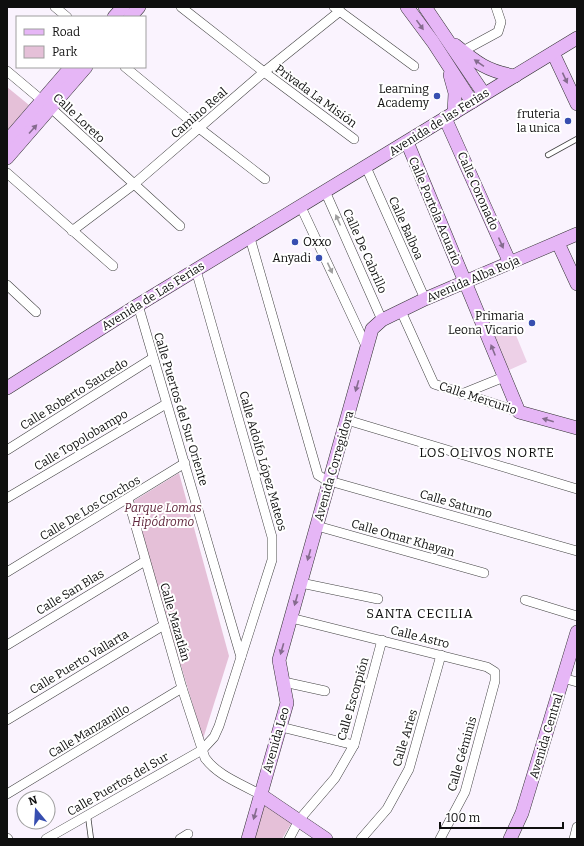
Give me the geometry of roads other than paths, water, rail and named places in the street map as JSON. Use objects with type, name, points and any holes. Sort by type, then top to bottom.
[{"type":"main road","points":[[115,16],[123,7]]},
{"type":"main road","points":[[131,16],[139,7]]},
{"type":"main road","points":[[407,7],[472,102]]},
{"type":"main road","points":[[425,7],[445,39],[484,94]]},
{"type":"main road","name":"Avenida de las Ferias","points":[[301,207],[577,38]]},
{"type":"main road","points":[[445,39],[486,68],[496,73],[515,76]]},
{"type":"main road","points":[[553,53],[577,104]]},
{"type":"main road","points":[[446,62],[455,93],[450,115]]},
{"type":"main road","points":[[7,158],[47,104],[70,68]]},
{"type":"main road","points":[[7,141],[85,68]]},
{"type":"main road","name":"Calle Coronado","points":[[450,115],[510,263]]},
{"type":"main road","name":"Calle Portola Acuario","points":[[407,142],[519,412]]},
{"type":"main road","name":"Avenida de Las Ferias","points":[[7,388],[138,305],[301,207]]},
{"type":"main road","name":"Avenida Alba Roja","points":[[372,329],[382,320],[401,310],[577,234]]},
{"type":"main road","points":[[558,243],[577,284]]},
{"type":"main road","name":"Avenida Corregidora","points":[[291,618],[372,329]]},
{"type":"main road","name":"Calle Mercurio","points":[[519,412],[577,428]]},
{"type":"main road","name":"Avenida Leo","points":[[248,839],[287,702],[279,660],[291,618]]},
{"type":"main road","name":"Avenida Central","points":[[510,839],[522,813],[577,632]]},
{"type":"main road","points":[[261,795],[326,839]]},
{"type":"street","points":[[55,7],[66,16]]},
{"type":"street","name":"Privada La Misión","points":[[181,7],[264,72],[354,139]]},
{"type":"street","points":[[462,51],[498,32],[501,22],[496,7]]},
{"type":"street","points":[[337,9],[414,66]]},
{"type":"street","name":"Camino Real","points":[[72,231],[133,185],[337,9]]},
{"type":"street","points":[[126,68],[199,128],[265,179]]},
{"type":"street","name":"Calle Loreto","points":[[7,72],[47,104],[133,185],[180,226]]},
{"type":"street","name":"Calle Balboa","points":[[366,167],[425,299]]},
{"type":"street","points":[[7,173],[113,266]]},
{"type":"street","name":"Calle De Cabrillo","points":[[325,191],[382,320]]},
{"type":"street","points":[[301,207],[367,348]]},
{"type":"street","points":[[250,238],[288,364],[316,470],[321,477],[329,480]]},
{"type":"street","name":"Calle Adolfo López Mateos","points":[[196,270],[272,537],[272,560],[219,726],[214,737],[202,750]]},
{"type":"street","points":[[7,285],[36,312]]},
{"type":"street","name":"Calle Puertos del Sur Oriente","points":[[138,305],[241,657]]},
{"type":"street","name":"Calle Mercurio","points":[[401,310],[431,380],[437,385],[519,412]]},
{"type":"street","name":"Calle Roberto Saucedo","points":[[7,450],[153,358]]},
{"type":"street","points":[[462,394],[504,377]]},
{"type":"street","name":"Calle Topolobampo","points":[[7,498],[166,404]]},
{"type":"street","points":[[347,420],[577,489]]},
{"type":"street","name":"Calle De Los Corchos","points":[[7,572],[128,500],[185,464]]},
{"type":"street","name":"Calle Saturno","points":[[329,480],[577,550]]},
{"type":"street","name":"Calle Mazatlán","points":[[128,500],[182,688],[205,758],[215,768],[261,795]]},
{"type":"street","name":"Calle Omar Khayan","points":[[317,526],[484,573]]},
{"type":"street","name":"Calle San Blas","points":[[7,645],[145,561]]},
{"type":"street","points":[[301,583],[378,599]]},
{"type":"street","points":[[525,600],[577,616]]},
{"type":"street","name":"Calle Astro","points":[[291,618],[487,667],[494,672]]},
{"type":"street","name":"Calle Puerto Vallarta","points":[[7,720],[164,625]]},
{"type":"street","name":"Calle Escorpión","points":[[288,839],[299,820],[335,778],[354,745],[382,640]]},
{"type":"street","name":"Calle Aries","points":[[361,839],[387,809],[409,769],[441,655]]},
{"type":"street","name":"Calle Géminis","points":[[440,839],[465,792],[495,681],[494,672]]},
{"type":"street","points":[[564,678],[577,682]]},
{"type":"street","points":[[284,682],[325,690]]},
{"type":"street","name":"Calle Manzanillo","points":[[7,794],[182,688]]},
{"type":"street","points":[[281,727],[354,745]]},
{"type":"street","name":"Calle Puertos del Sur","points":[[46,839],[202,750]]},
{"type":"street","points":[[574,839],[577,827]]},
{"type":"street","points":[[180,839],[188,834]]},
{"type":"lane","points":[[548,155],[577,139]]},
{"type":"lane","points":[[88,816],[91,839]]},
{"type":"place","name":"Learning Academy","points":[[437,96]]},
{"type":"place","name":"fruteria la unica","points":[[568,121]]},
{"type":"place","name":"Oxxo","points":[[295,242]]},
{"type":"place","name":"Anyadi","points":[[319,258]]},
{"type":"place","name":"Primaria Leona Vicario","points":[[532,323]]},
{"type":"district","name":"LOS OLIVOS NORTE","points":[[487,452]]},
{"type":"district","name":"SANTA CECILIA","points":[[420,613]]},
{"type":"park label","name":"Parque Lomas Hipódromo","points":[[163,515]]}]
